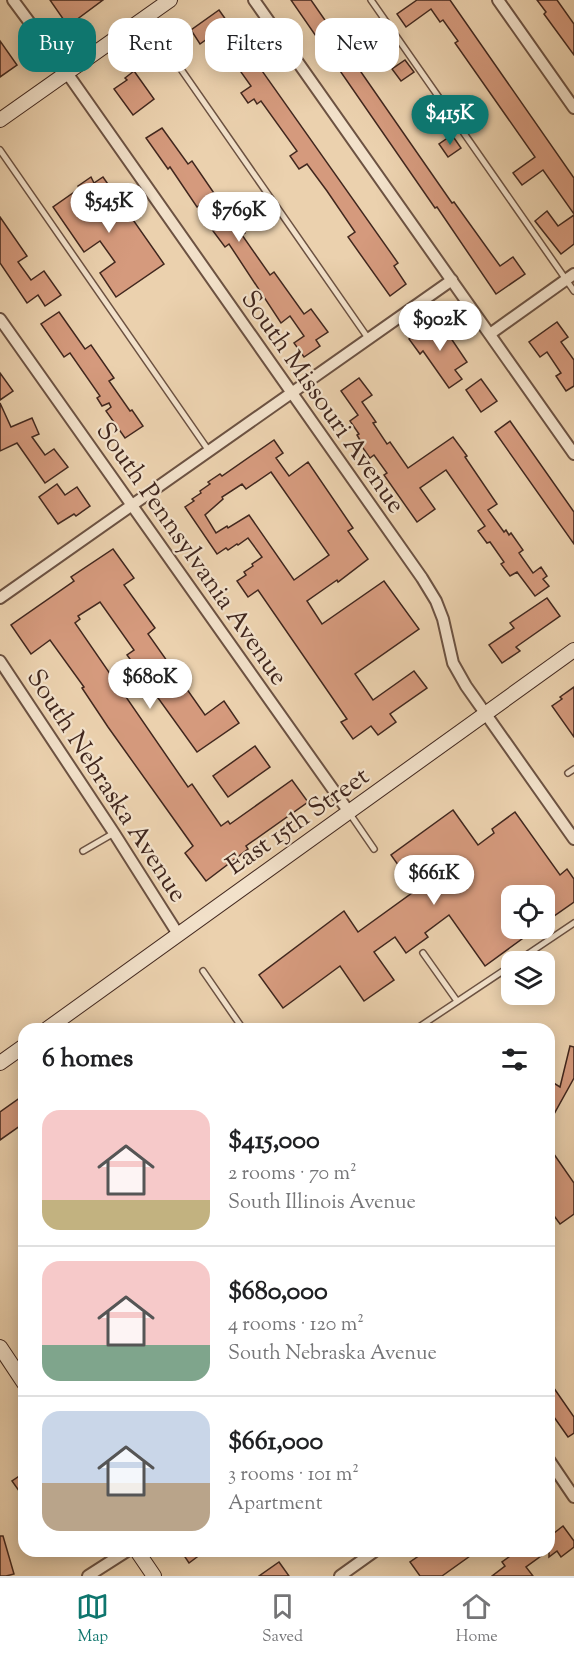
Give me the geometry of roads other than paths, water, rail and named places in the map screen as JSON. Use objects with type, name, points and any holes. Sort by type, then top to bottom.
[{"type":"main road","points":[[145,18],[170,0]]},
{"type":"main road","points":[[0,120],[108,44]]},
{"type":"main road","name":"East 15th Street","points":[[55,1023],[574,650]]},
{"type":"main road","points":[[0,1063],[18,1050]]},
{"type":"main road","points":[[0,1347],[18,1374]]},
{"type":"main road","points":[[141,1557],[154,1576]]},
{"type":"street","name":"South Missouri Avenue","points":[[14,0],[436,601],[443,619],[453,663],[466,686],[574,839]]},
{"type":"street","points":[[254,0],[574,454]]},
{"type":"street","points":[[498,0],[574,108]]},
{"type":"street","points":[[490,334],[570,277]]},
{"type":"street","points":[[0,598],[452,280]]},
{"type":"street","name":"South Pennsylvania Avenue","points":[[0,319],[349,812]]},
{"type":"street","name":"South Nebraska Avenue","points":[[0,661],[178,934]]},
{"type":"street","points":[[555,1469],[574,1497]]},
{"type":"street","points":[[88,1576],[117,1557]]},
{"type":"street","points":[[340,1576],[367,1557]]},
{"type":"lane","points":[[371,0],[570,277],[574,291]]},
{"type":"lane","points":[[183,72],[369,338]]},
{"type":"lane","points":[[0,150],[209,451]]},
{"type":"lane","points":[[568,773],[574,769]]},
{"type":"lane","points":[[349,812],[374,849]]},
{"type":"lane","points":[[83,851],[114,833]]},
{"type":"lane","points":[[532,951],[574,923]]},
{"type":"lane","points":[[423,953],[457,1001]]},
{"type":"lane","points":[[203,972],[239,1023]]},
{"type":"lane","points":[[425,1023],[501,972]]}]
